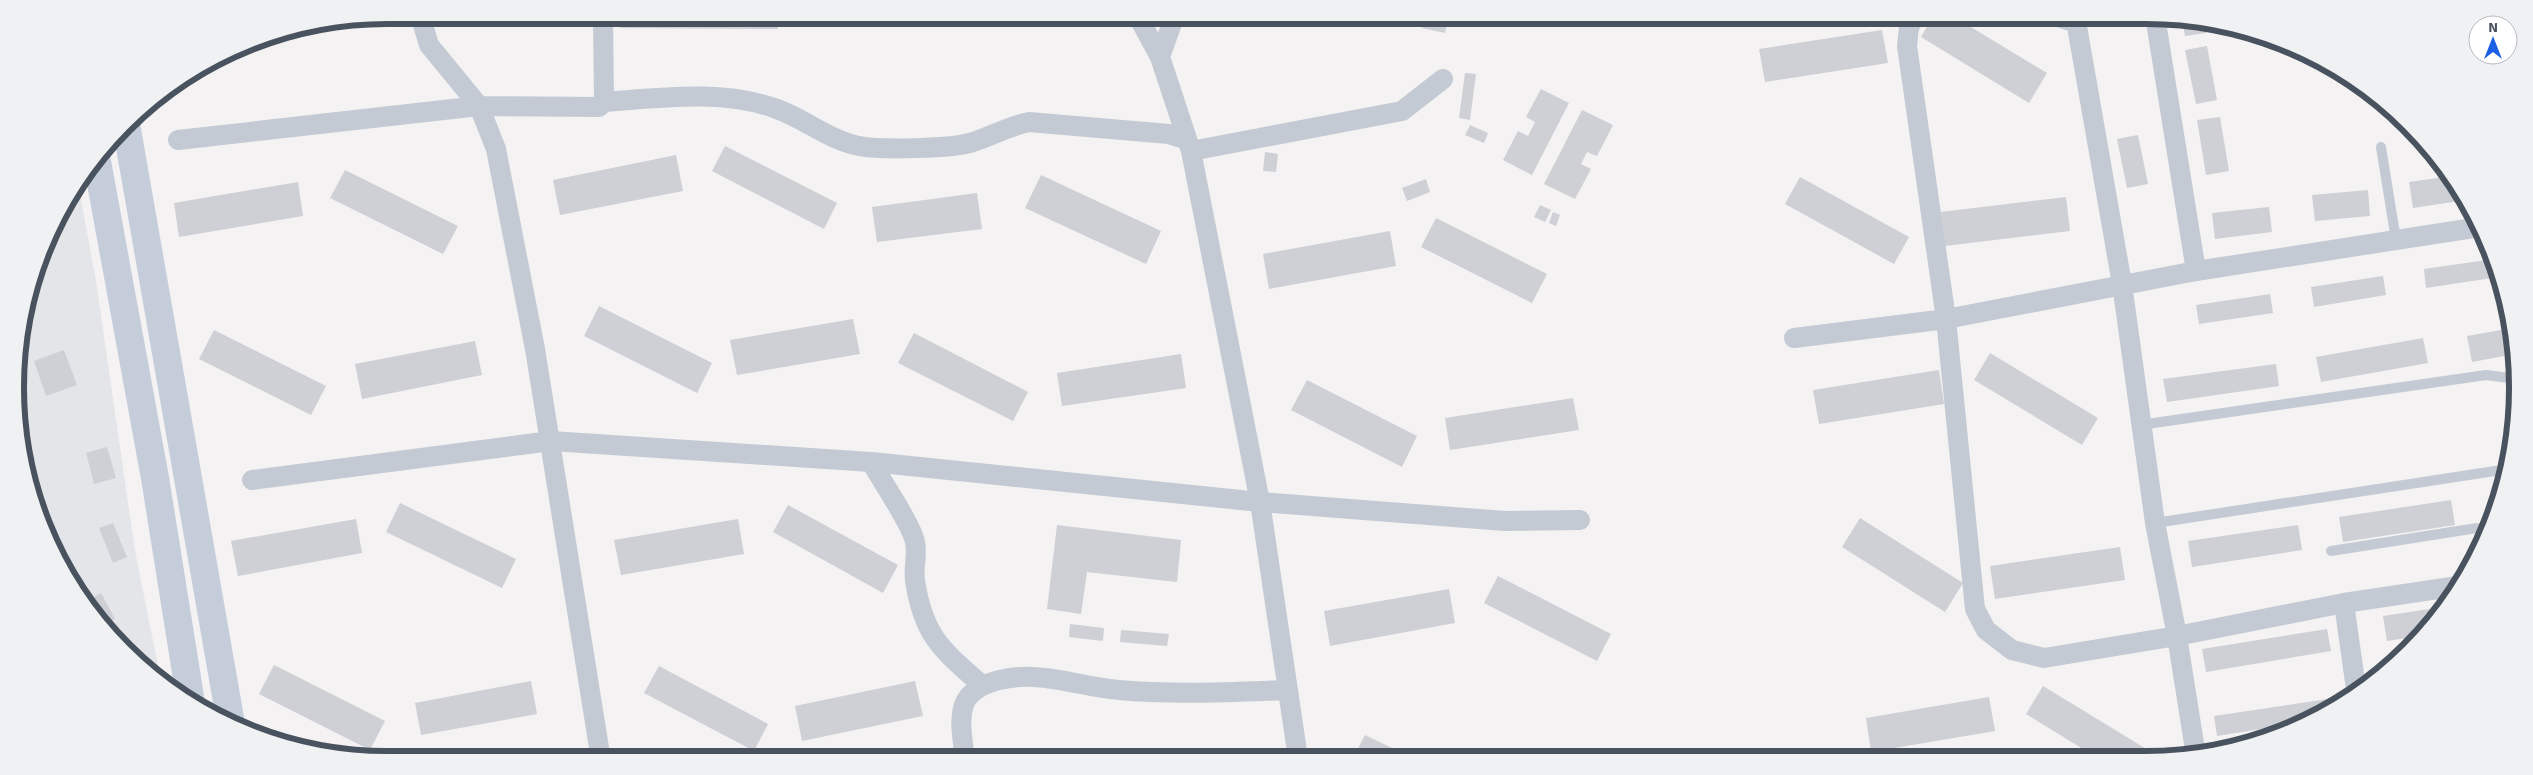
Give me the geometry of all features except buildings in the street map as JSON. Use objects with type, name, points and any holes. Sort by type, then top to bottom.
[{"type":"main road","points":[[128,133],[229,715]]},
{"type":"main road","points":[[98,167],[155,478],[189,693]]},
{"type":"street","points":[[423,24],[429,45],[479,106],[496,149],[536,348],[600,751]]},
{"type":"street","points":[[604,24],[604,102]]},
{"type":"street","points":[[1142,24],[1160,57],[1189,146],[1260,502],[1297,751]]},
{"type":"street","points":[[1160,57],[1171,24]]},
{"type":"street","points":[[1911,24],[1907,46],[1946,319],[1975,610],[1986,630],[2012,650],[2044,658],[2177,636],[2344,603],[2450,587]]},
{"type":"street","points":[[2076,24],[2122,284],[2155,523],[2177,636],[2195,748]]},
{"type":"street","points":[[2156,24],[2196,271]]},
{"type":"street","points":[[178,140],[479,106],[594,107],[603,105],[604,102],[675,97],[744,100],[776,108],[833,137],[860,146],[950,146],[972,143],[1012,126],[1030,122],[1169,134],[1189,146],[1402,111],[1443,79]]},
{"type":"street","points":[[1794,338],[1946,319],[2196,271],[2473,228]]},
{"type":"street","points":[[252,480],[550,440],[871,462],[1260,502],[1505,521],[1580,520]]},
{"type":"street","points":[[871,462],[915,542],[915,578],[920,603],[930,634],[945,652],[982,685]]},
{"type":"street","points":[[2344,603],[2355,685]]},
{"type":"street","points":[[964,751],[962,712],[968,696],[982,685],[1005,679],[1033,677],[1120,690],[1201,693],[1287,690]]},
{"type":"lane","points":[[2381,147],[2396,240]]},
{"type":"lane","points":[[2140,425],[2486,375],[2509,378]]},
{"type":"lane","points":[[2155,523],[2500,469]]},
{"type":"lane","points":[[2331,551],[2477,528],[2481,530]]},
{"type":"shaded area","points":[[80,193],[96,281],[135,551],[159,670],[130,645],[114,627],[85,590],[72,569],[51,527],[43,504],[36,482],[27,435],[24,388],[25,364],[27,340],[36,293],[51,248]]}]
